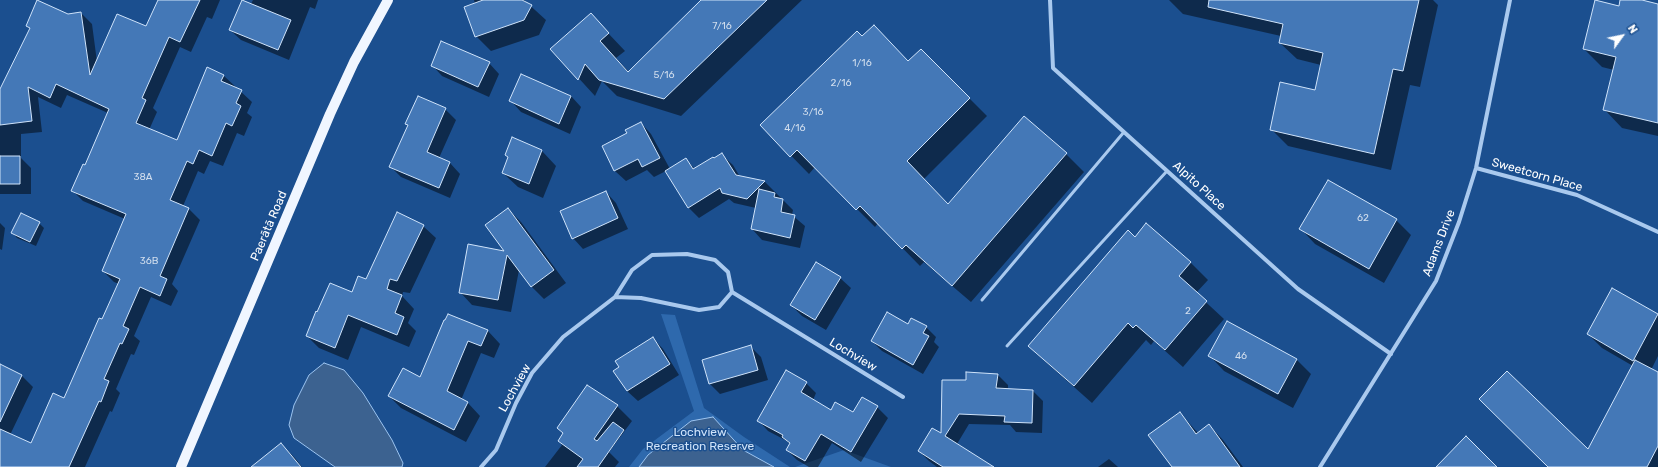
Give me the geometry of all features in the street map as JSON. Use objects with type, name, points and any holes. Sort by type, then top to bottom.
[{"type":"main road","name":"Paerātā Road","points":[[181,467],[330,114],[354,62],[388,0]]},
{"type":"street","name":"Alpito Place","points":[[1050,0],[1053,68],[1298,289],[1391,354]]},
{"type":"street","name":"Adams Drive","points":[[1320,467],[1436,281],[1459,222],[1476,168],[1510,0]]},
{"type":"street","name":"Sweetcorn Place","points":[[1476,168],[1577,195],[1658,232]]},
{"type":"street","name":"Lochview","points":[[481,467],[496,450],[516,402],[532,373],[563,337],[614,297],[632,270],[652,255],[687,254],[715,260],[728,272],[732,292],[903,397]]},
{"type":"street","points":[[614,297],[641,298],[699,310],[720,307],[732,292]]},
{"type":"lane","points":[[982,300],[1124,132]]},
{"type":"lane","points":[[1007,346],[1167,170]]},
{"type":"green space","name":"Lochview Recreation Reserve","points":[[661,314],[675,315],[704,408],[744,437],[790,467],[629,467],[643,449],[694,411]]},
{"type":"green space","points":[[844,450],[891,467],[795,467]]},
{"type":"shaded area","points":[[324,363],[344,370],[363,393],[392,440],[403,463],[402,467],[335,467],[294,438],[289,425],[294,405],[309,375]]},
{"type":"shaded area","points":[[713,417],[743,450],[774,467],[639,467],[648,455],[691,421]]},
{"type":"building","points":[[37,0],[68,14],[81,12],[90,75],[117,14],[146,26],[158,0],[200,0],[180,42],[169,37],[142,98],[146,100],[136,123],[177,140],[207,67],[224,75],[221,81],[242,90],[236,103],[241,106],[232,126],[226,123],[212,156],[199,150],[193,164],[187,161],[170,200],[189,208],[160,276],[167,279],[160,296],[140,287],[123,326],[129,329],[122,344],[120,343],[104,379],[109,381],[101,402],[99,401],[69,467],[0,467],[0,429],[31,443],[53,393],[64,398],[99,318],[102,319],[120,279],[102,271],[126,214],[71,191],[83,164],[85,165],[109,109],[56,84],[50,98],[28,87],[32,121],[0,125],[0,89],[30,28],[26,26]]},
{"type":"building","points":[[242,0],[291,20],[278,50],[229,30]]},
{"type":"building","points":[[483,0],[522,0],[532,5],[524,20],[475,37],[464,7]]},
{"type":"building","points":[[701,0],[767,0],[664,99],[599,80],[585,64],[578,80],[550,49],[591,13],[609,33],[600,41],[628,72]]},
{"type":"building","points":[[1209,0],[1419,0],[1403,71],[1393,69],[1374,154],[1270,130],[1280,82],[1315,90],[1323,53],[1279,43],[1283,24],[1208,7]]},
{"type":"building","points":[[1595,0],[1619,6],[1620,0],[1642,0],[1658,4],[1658,123],[1603,110],[1616,57],[1583,49]]},
{"type":"building","points":[[874,25],[908,61],[921,49],[970,98],[907,161],[948,204],[1024,116],[1067,153],[952,286],[906,245],[902,249],[860,206],[856,210],[797,150],[790,157],[760,125],[857,31],[862,36]]},
{"type":"building","points":[[441,41],[490,62],[478,87],[431,66]]},
{"type":"building","points":[[521,74],[571,96],[559,124],[509,101]]},
{"type":"building","points":[[418,96],[446,108],[427,152],[450,162],[439,188],[389,167],[408,125],[405,124]]},
{"type":"building","points":[[641,122],[660,158],[642,167],[638,159],[614,171],[602,146],[627,133],[625,130]]},
{"type":"building","points":[[512,137],[542,150],[529,184],[502,173],[508,157],[505,155]]},
{"type":"building","points":[[722,153],[736,175],[765,181],[747,199],[722,193],[720,188],[688,208],[665,171],[686,158],[693,169]]},
{"type":"building","points":[[0,156],[20,156],[20,184],[0,184]]},
{"type":"building","points":[[1328,180],[1397,219],[1369,269],[1299,229]]},
{"type":"building","points":[[759,189],[775,193],[774,197],[783,199],[781,212],[795,215],[790,238],[751,229]]},
{"type":"building","points":[[606,191],[618,218],[572,239],[560,211]]},
{"type":"building","points":[[508,208],[554,270],[531,287],[507,255],[498,300],[459,293],[468,244],[504,251],[485,225]]},
{"type":"building","points":[[397,212],[424,225],[397,281],[390,279],[387,289],[402,295],[395,313],[404,317],[397,335],[348,315],[335,348],[306,336],[316,311],[317,312],[330,283],[352,292],[358,276],[366,279]]},
{"type":"building","points":[[21,213],[40,222],[30,242],[11,233]]},
{"type":"building","points":[[1146,223],[1191,262],[1179,276],[1207,301],[1165,350],[1136,325],[1133,328],[1128,323],[1074,386],[1028,346],[1128,230],[1135,237]]},
{"type":"building","points":[[816,262],[841,277],[815,320],[790,305]]},
{"type":"building","points":[[1612,288],[1658,314],[1633,361],[1587,334]]},
{"type":"building","points":[[887,312],[908,324],[911,318],[927,326],[923,333],[929,336],[913,365],[871,341]]},
{"type":"building","points":[[448,314],[488,330],[481,346],[468,341],[447,391],[468,402],[454,430],[388,396],[403,368],[420,377],[444,320]]},
{"type":"building","points":[[1227,321],[1297,359],[1278,394],[1208,356]]},
{"type":"building","points":[[653,337],[670,364],[627,391],[613,371],[619,367],[615,361]]},
{"type":"building","points":[[751,345],[758,370],[709,384],[702,360]]},
{"type":"building","points":[[1635,360],[1658,372],[1658,446],[1647,467],[1548,467],[1479,399],[1507,371],[1588,449]]},
{"type":"building","points":[[0,364],[22,375],[0,422]]},
{"type":"building","points":[[786,370],[807,382],[801,392],[831,410],[835,402],[853,412],[862,397],[878,406],[851,452],[821,434],[805,461],[786,450],[790,443],[782,437],[783,435],[757,421]]},
{"type":"building","points":[[966,372],[998,374],[996,388],[1033,390],[1032,423],[1004,422],[1005,416],[959,414],[945,436],[994,467],[943,467],[918,451],[932,428],[941,433],[942,380],[966,380]]},
{"type":"building","points":[[587,385],[618,405],[594,439],[597,441],[613,422],[624,430],[598,467],[577,467],[583,459],[558,441],[563,433],[557,428]]},
{"type":"building","points":[[1180,412],[1196,434],[1209,424],[1240,467],[1172,467],[1148,435]]},
{"type":"building","points":[[1466,436],[1497,467],[1436,467]]},
{"type":"building","points":[[281,443],[301,467],[251,467]]}]
